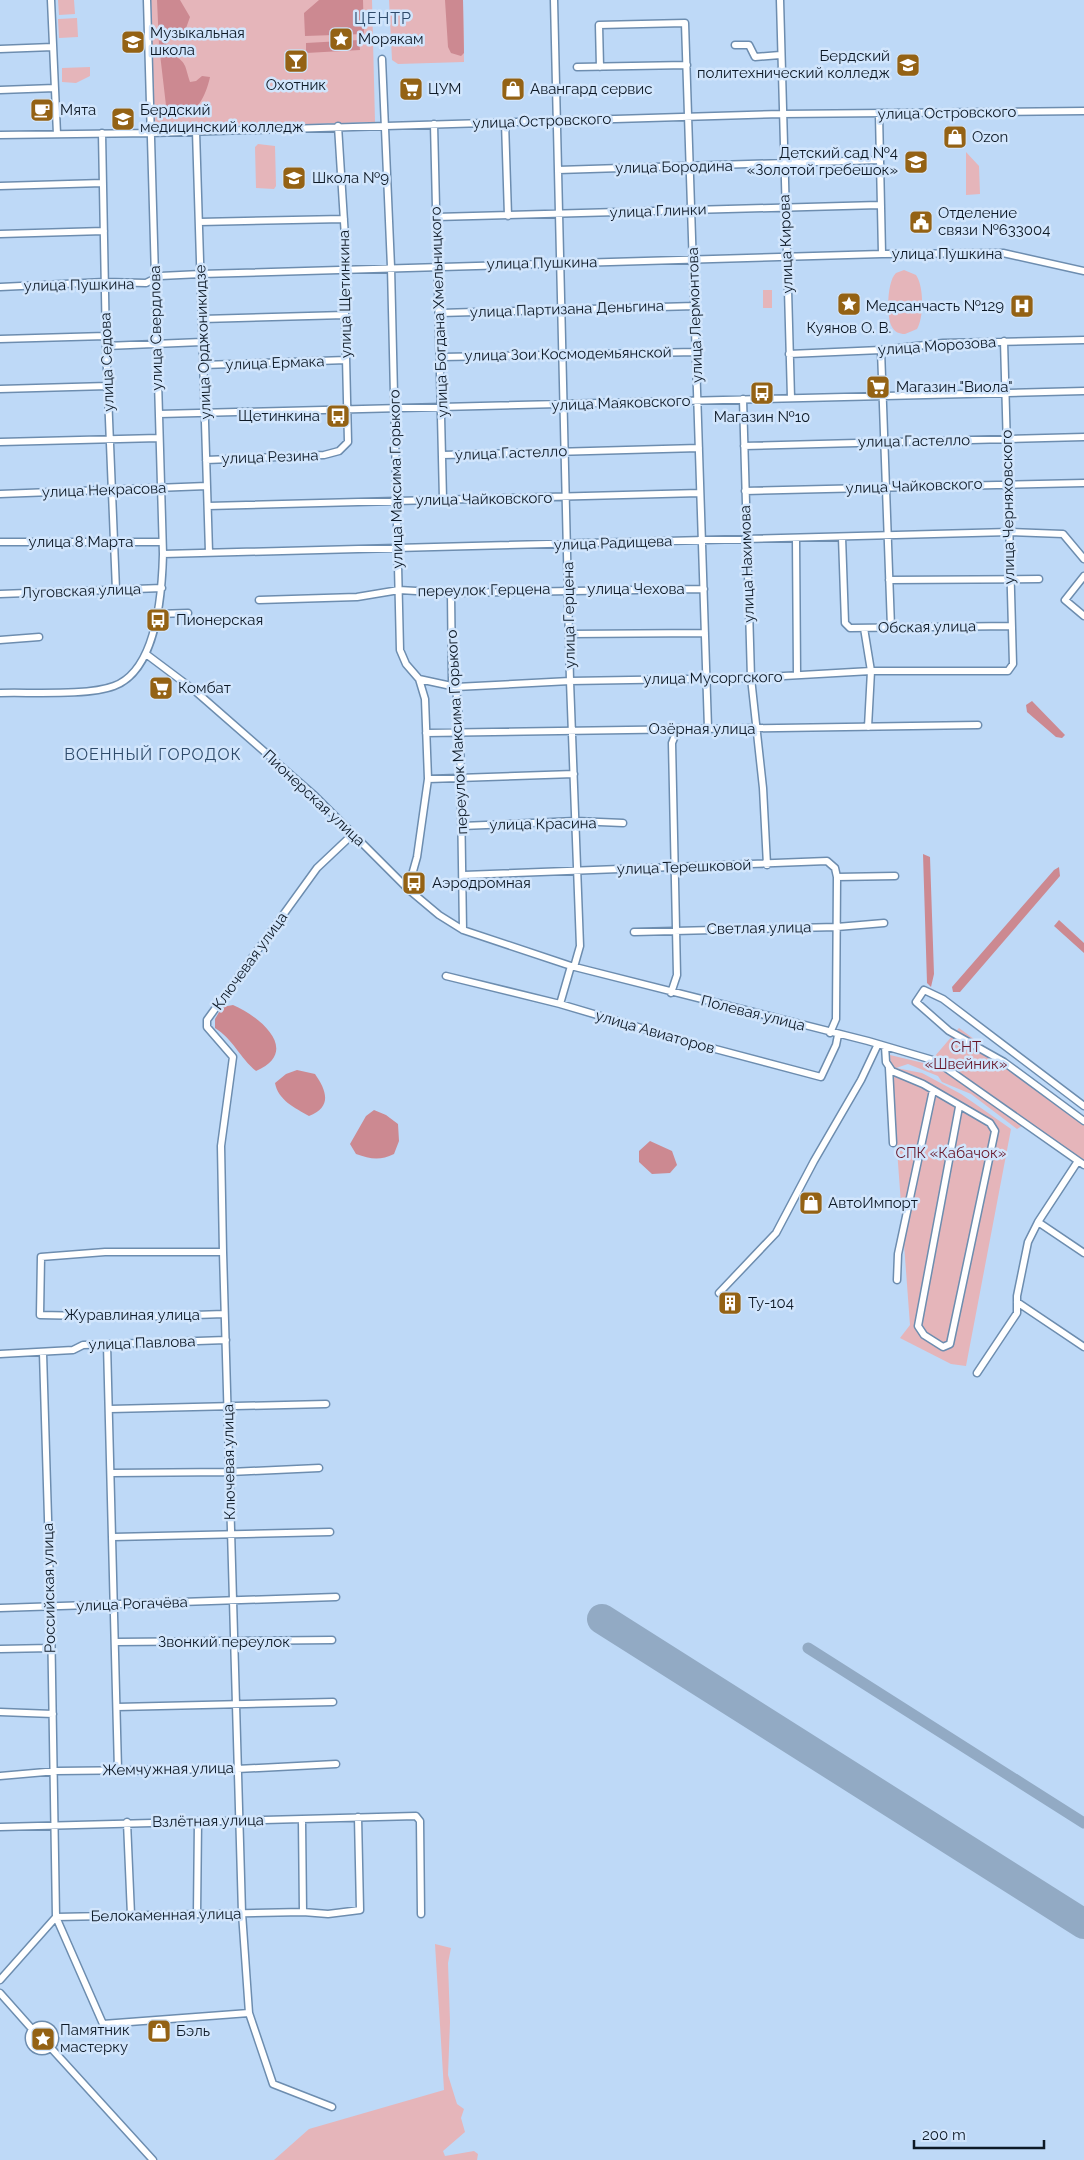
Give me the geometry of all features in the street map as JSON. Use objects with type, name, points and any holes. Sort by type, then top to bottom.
[{"type":"street","points":[[50,0],[57,134]]},
{"type":"street","name":"улица Свердлова","points":[[0,693],[107,688],[123,682],[133,675],[146,654],[157,614],[162,588],[162,554],[147,0]]},
{"type":"street","name":"улица Герцена","points":[[554,0],[570,681],[580,946],[560,1004]]},
{"type":"street","name":"улица Кирова","points":[[780,0],[783,164],[792,398]]},
{"type":"street","name":"улица Лермонтова","points":[[600,67],[599,25],[686,23],[708,728]]},
{"type":"street","points":[[734,44],[749,45],[755,57],[780,55]]},
{"type":"street","points":[[0,49],[53,47]]},
{"type":"street","name":"улица Максима Горького","points":[[382,59],[391,267],[400,650],[406,664],[419,679],[425,700],[428,779],[417,857],[408,889]]},
{"type":"street","points":[[577,67],[687,65]]},
{"type":"street","points":[[0,90],[55,88]]},
{"type":"street","name":"улица Островского","points":[[0,134],[151,133],[782,114],[1084,111]]},
{"type":"street","points":[[879,114],[879,205],[882,254]]},
{"type":"street","points":[[505,122],[508,216]]},
{"type":"street","name":"улица Богдана Хмельницкого","points":[[434,124],[443,408],[443,499]]},
{"type":"street","name":"улица Щетинкина","points":[[333,453],[348,442],[345,316],[347,269],[338,126]]},
{"type":"street","name":"улица Орджоникидзе","points":[[196,131],[209,552]]},
{"type":"street","name":"улица Седова","points":[[102,133],[106,346],[116,590]]},
{"type":"street","name":"улица Бородина","points":[[558,170],[879,160]]},
{"type":"street","points":[[0,186],[103,183]]},
{"type":"street","name":"улица Глинки","points":[[436,217],[879,205]]},
{"type":"street","points":[[199,222],[344,219]]},
{"type":"street","points":[[0,234],[104,231]]},
{"type":"street","name":"улица Пушкина","points":[[0,287],[105,282],[146,283],[160,276],[201,274],[882,254],[1003,253],[1084,271]]},
{"type":"street","name":"улица Партизана Деньгина","points":[[440,313],[694,306]]},
{"type":"street","points":[[202,319],[345,316]]},
{"type":"street","points":[[0,339],[106,336]]},
{"type":"street","name":"улица Морозова","points":[[789,354],[881,350],[943,343],[1084,340]]},
{"type":"street","name":"улица Черняховского","points":[[1004,341],[1007,393],[1006,439],[1009,483],[1013,664],[1008,671]]},
{"type":"street","points":[[106,346],[202,342]]},
{"type":"street","points":[[881,350],[891,626]]},
{"type":"street","name":"улица Зои Космодемьянской","points":[[441,357],[696,352]]},
{"type":"street","name":"улица Ермака","points":[[203,365],[346,360]]},
{"type":"street","points":[[0,389],[108,386]]},
{"type":"street","name":"улица Маяковского","points":[[158,414],[1084,391]]},
{"type":"street","name":"улица Нахимова","points":[[743,399],[745,539],[751,678],[763,788],[767,865]]},
{"type":"street","name":"улица Гастелло","points":[[744,446],[1084,437]]},
{"type":"street","points":[[0,442],[159,438]]},
{"type":"street","name":"улица Гастелло","points":[[442,455],[699,448]]},
{"type":"street","name":"улица Резина","points":[[206,460],[333,453]]},
{"type":"street","name":"улица Чайковского","points":[[745,491],[1009,483],[1084,483]]},
{"type":"street","name":"улица Некрасова","points":[[0,494],[207,486]]},
{"type":"street","name":"улица Чайковского","points":[[208,506],[700,494]]},
{"type":"street","name":"улица Радищева","points":[[162,554],[568,545],[1010,532],[1063,534],[1084,558]]},
{"type":"street","name":"Обская улица","points":[[842,537],[845,622],[850,628],[1011,626]]},
{"type":"street","points":[[796,539],[799,632],[797,675]]},
{"type":"street","name":"улица 8 Марта","points":[[0,542],[161,542]]},
{"type":"street","points":[[1084,576],[1065,600],[1084,616]]},
{"type":"street","points":[[889,580],[1039,580]]},
{"type":"street","name":"Луговская улица","points":[[0,594],[162,588]]},
{"type":"street","name":"улица Чехова","points":[[569,589],[704,589]]},
{"type":"street","name":"переулок Герцена","points":[[398,590],[451,593],[569,589]]},
{"type":"street","points":[[260,600],[357,597],[398,590]]},
{"type":"street","name":"переулок Максима Горького","points":[[451,593],[452,680],[456,687],[460,733],[464,875],[463,930]]},
{"type":"street","points":[[157,614],[188,613]]},
{"type":"street","points":[[864,628],[871,671],[868,727]]},
{"type":"street","points":[[570,634],[705,633]]},
{"type":"street","points":[[0,640],[39,637]]},
{"type":"street","name":"Пионерская улица","points":[[146,654],[243,732],[315,796],[408,889]]},
{"type":"street","name":"улица Мусоргского","points":[[419,679],[456,687],[570,681],[751,678],[871,671],[1008,671]]},
{"type":"street","name":"Озёрная улица","points":[[426,733],[978,725]]},
{"type":"street","points":[[672,993],[677,975],[677,866],[672,743],[678,728]]},
{"type":"street","points":[[428,779],[574,774]]},
{"type":"street","name":"улица Красина","points":[[462,826],[576,821],[623,823]]},
{"type":"street","name":"Ключевая улица","points":[[332,2107],[273,2084],[249,2013],[242,1913],[224,1314],[222,1146],[233,1057],[207,1028],[207,1020],[317,868],[353,834]]},
{"type":"street","name":"улица Терешковой","points":[[464,875],[677,866],[767,865],[827,861],[834,868],[837,877]]},
{"type":"street","points":[[830,1032],[836,1019],[837,877],[895,876]]},
{"type":"street","name":"Полевая улица","points":[[408,889],[439,915],[463,930],[573,967],[882,1045],[936,1061],[1084,1165]]},
{"type":"street","name":"Светлая улица","points":[[634,932],[837,927],[884,923]]},
{"type":"street","name":"улица Авиаторов","points":[[446,976],[560,1004],[685,1042],[821,1077],[836,1045],[838,1035]]},
{"type":"street","points":[[1084,1106],[943,998],[924,990],[916,1002],[949,1031],[1004,1062],[1084,1121]]},
{"type":"street","points":[[882,1045],[889,1068],[893,1143]]},
{"type":"street","points":[[719,1292],[776,1233],[826,1140],[882,1045]]},
{"type":"street","points":[[889,1068],[898,1075],[923,1084],[959,1107],[990,1123],[995,1131],[950,1344],[943,1347],[924,1335],[918,1326],[959,1107]]},
{"type":"street","points":[[897,1280],[898,1254],[933,1090]]},
{"type":"street","points":[[978,1373],[1017,1313],[1028,1242],[1038,1222],[1078,1160]]},
{"type":"street","points":[[1038,1222],[1084,1253]]},
{"type":"street","name":"Журавлиная улица","points":[[223,1252],[105,1252],[41,1257],[40,1315],[137,1317],[224,1314]]},
{"type":"street","points":[[1018,1302],[1084,1347]]},
{"type":"street","name":"улица Павлова","points":[[0,1354],[72,1350],[83,1345],[226,1340]]},
{"type":"street","points":[[107,1344],[112,1473],[118,1770]]},
{"type":"street","name":"Российская улица","points":[[43,1353],[53,1714],[56,1917]]},
{"type":"street","points":[[110,1409],[228,1408],[326,1404]]},
{"type":"street","points":[[112,1473],[230,1472],[319,1468]]},
{"type":"street","points":[[113,1538],[330,1532]]},
{"type":"street","name":"улица Рогачёва","points":[[0,1608],[336,1597]]},
{"type":"street","name":"Звонкий переулок","points":[[116,1642],[332,1640]]},
{"type":"street","points":[[0,1649],[51,1648]]},
{"type":"street","points":[[117,1707],[236,1706],[333,1702]]},
{"type":"street","points":[[0,1712],[53,1714]]},
{"type":"street","name":"Жемчужная улица","points":[[0,1776],[53,1772],[336,1764]]},
{"type":"street","name":"Взлётная улица","points":[[0,1827],[127,1822],[302,1820],[416,1816],[420,1821],[421,1914]]},
{"type":"street","name":"Белокаменная улица","points":[[56,1917],[303,1912],[328,1914],[360,1910],[358,1817]]},
{"type":"street","points":[[302,1820],[303,1912]]},
{"type":"street","points":[[197,1914],[198,1821]]},
{"type":"street","points":[[127,1822],[131,1915]]},
{"type":"street","points":[[0,1980],[56,1917],[102,2024],[249,2013]]},
{"type":"street","points":[[0,1993],[32,2029]]},
{"type":"street","points":[[32,2029],[42,2025],[51,2028],[55,2036],[51,2048]]},
{"type":"street","points":[[32,2029],[29,2040],[35,2050],[40,2052],[51,2048]]},
{"type":"street","points":[[51,2048],[153,2160]]},
{"type":"green space","points":[[58,0],[74,0],[75,14],[59,15]]},
{"type":"green space","points":[[151,0],[372,0],[375,122],[154,129]]},
{"type":"green space","points":[[389,0],[463,0],[464,62],[398,64],[392,60]]},
{"type":"green space","points":[[77,18],[78,37],[59,38],[58,19]]},
{"type":"green space","points":[[90,67],[90,76],[76,83],[62,82],[62,68]]},
{"type":"green space","points":[[258,144],[275,146],[276,186],[274,189],[256,188],[255,147]]},
{"type":"green space","points":[[966,152],[979,166],[980,194],[966,195]]},
{"type":"green space","points":[[904,270],[916,275],[919,280],[922,302],[921,317],[917,329],[901,334],[892,327],[888,308],[889,291],[893,277],[896,273]]},
{"type":"green space","points":[[763,290],[772,290],[772,308],[763,308]]},
{"type":"green space","name":"СНТ «Швейник»","points":[[959,1028],[1084,1120],[1084,1161],[935,1056]]},
{"type":"green space","name":"СПК «Кабачок»","points":[[890,1055],[936,1066],[967,1084],[1022,1126],[1017,1129],[971,1094],[942,1082],[938,1076],[908,1064],[896,1068],[922,1073],[961,1094],[1011,1129],[966,1366],[951,1364],[900,1338],[910,1325]]},
{"type":"green space","points":[[435,1944],[451,1948],[448,1963],[450,2022],[448,2075],[457,2104],[464,2109],[461,2118],[465,2132],[443,2151],[445,2156],[474,2151],[478,2154],[477,2160],[274,2160],[309,2129],[444,2090]]},
{"type":"shaded area","points":[[157,0],[180,0],[190,17],[185,31],[173,28],[171,37],[165,45],[159,45]]},
{"type":"shaded area","points":[[319,0],[363,0],[364,34],[305,36],[304,13]]},
{"type":"shaded area","points":[[445,0],[463,0],[464,53],[461,56],[451,53],[448,47]]},
{"type":"shaded area","points":[[359,40],[360,50],[306,53],[306,43]]},
{"type":"shaded area","points":[[170,53],[183,62],[190,82],[196,81],[202,76],[210,77],[198,106],[189,114],[183,116],[167,114],[160,54]]},
{"type":"shaded area","points":[[1032,701],[1065,735],[1062,738],[1056,737],[1027,712],[1026,705]]},
{"type":"shaded area","points":[[923,854],[930,857],[934,974],[931,987],[927,983]]},
{"type":"shaded area","points":[[1059,867],[1060,876],[960,992],[953,992],[952,987],[1054,870]]},
{"type":"shaded area","points":[[1059,920],[1084,943],[1084,953],[1054,926]]},
{"type":"shaded area","points":[[233,1005],[264,1025],[276,1044],[275,1054],[269,1063],[256,1071],[227,1038],[215,1028],[215,1019],[222,1007]]},
{"type":"shaded area","points":[[297,1070],[315,1074],[324,1092],[325,1098],[321,1108],[309,1116],[283,1099],[275,1083],[286,1074]]},
{"type":"shaded area","points":[[374,1110],[386,1115],[398,1124],[399,1141],[394,1154],[384,1158],[370,1158],[356,1154],[350,1144],[366,1116]]},
{"type":"shaded area","points":[[650,1141],[672,1151],[677,1165],[670,1173],[652,1174],[639,1162],[639,1151]]},
{"type":"taxiway","points":[[808,1648],[1084,1823]]},
{"type":"runway","points":[[602,1619],[1084,1924]]},
{"type":"place","name":"Морякам","points":[[341,39]]},
{"type":"place","name":"Музыкальная школа","points":[[133,42]]},
{"type":"place","name":"Охотник","points":[[296,61]]},
{"type":"place","name":"Бердский политехнический колледж","points":[[908,65]]},
{"type":"place","name":"ЦУМ","points":[[411,89]]},
{"type":"place","name":"Авангард сервис","points":[[513,89]]},
{"type":"place","name":"Мята","points":[[42,110]]},
{"type":"place","name":"Бердский медицинский колледж","points":[[123,119]]},
{"type":"place","name":"Ozon","points":[[955,137]]},
{"type":"place","name":"Детский сад №4 «Золотой гребешок»","points":[[916,162]]},
{"type":"place","name":"Школа №9","points":[[294,178]]},
{"type":"place","name":"Отделение связи №633004","points":[[921,222]]},
{"type":"place","name":"Куянов О. В.","points":[[849,304]]},
{"type":"place","name":"Медсанчасть №129","points":[[1022,306]]},
{"type":"place","name":"Магазин \"Виола\"","points":[[878,387]]},
{"type":"place","name":"Магазин №10","points":[[762,393]]},
{"type":"place","name":"Щетинкина","points":[[338,416]]},
{"type":"place","name":"Пионерская","points":[[158,620]]},
{"type":"place","name":"Комбат","points":[[161,688]]},
{"type":"place","name":"Аэродромная","points":[[414,883]]},
{"type":"place","name":"АвтоИмпорт","points":[[811,1203]]},
{"type":"place","name":"Ту-104","points":[[730,1303]]},
{"type":"place","name":"Бэль","points":[[159,2031]]},
{"type":"place","name":"Памятник мастерку","points":[[43,2039]]},
{"type":"district","name":"ЦЕНТР","points":[[383,18]]},
{"type":"district","name":"ВОЕННЫЙ ГОРОДОК","points":[[153,754]]}]
